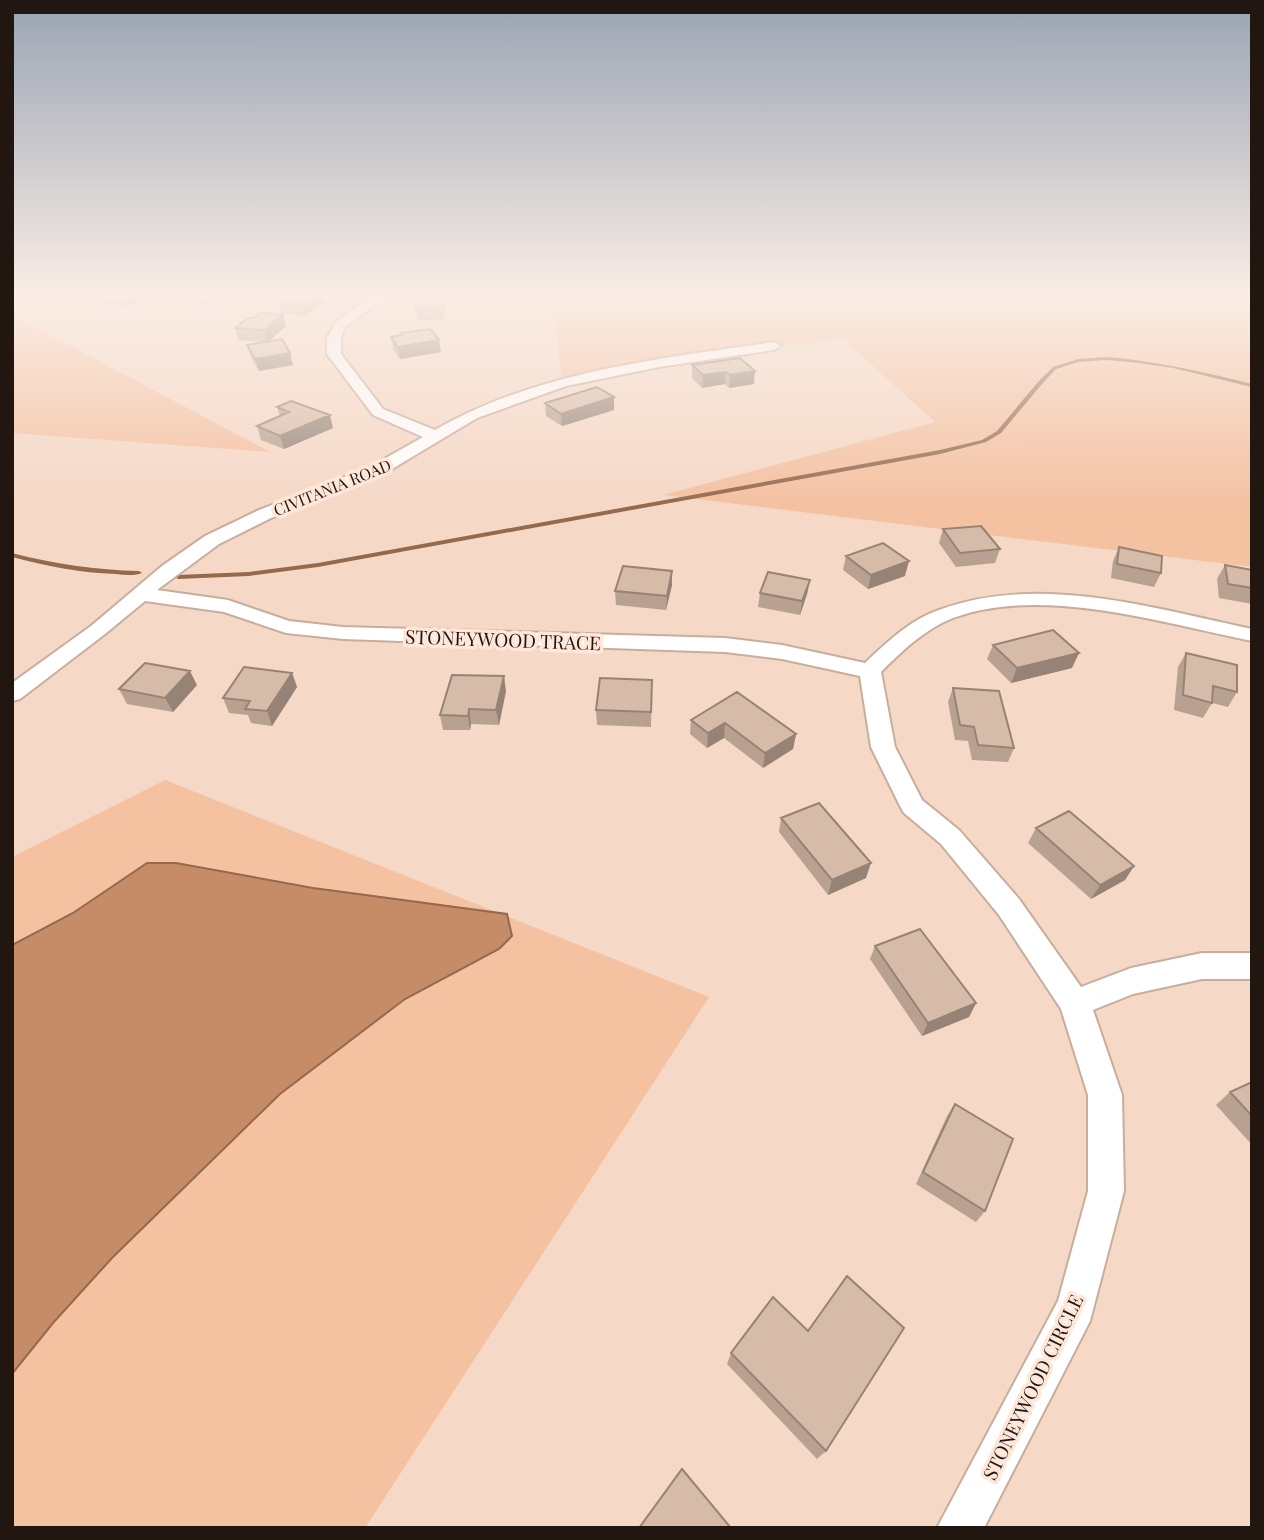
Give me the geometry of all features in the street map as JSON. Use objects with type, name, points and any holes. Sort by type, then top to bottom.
[{"type":"street","points":[[342,365],[378,412],[437,438]]},
{"type":"street","name":"CIVITANIA ROAD","points":[[12,694],[98,631],[188,555],[236,528],[376,471],[437,438],[472,415],[562,382],[663,365]]},
{"type":"street","name":"STONEYWOOD TRACE","points":[[139,594],[228,607],[286,627],[342,633],[725,645],[782,652],[870,671]]},
{"type":"street","points":[[870,671],[901,640],[947,614],[1017,600],[1111,608],[1252,635]]},
{"type":"street","name":"STONEYWOOD CIRCLE","points":[[870,671],[883,747],[913,806],[950,837],[1009,907],[1075,1003],[1105,1095],[1105,1191],[1076,1307],[995,1466],[959,1528]]},
{"type":"street","points":[[1075,1003],[1131,981],[1202,967],[1252,966]]},
{"type":"shaded area","points":[[12,365],[106,365],[270,452],[12,433]]},
{"type":"shaded area","points":[[560,365],[630,365],[562,379]]},
{"type":"shaded area","points":[[872,365],[1252,365],[1252,567],[663,495],[935,422]]},
{"type":"shaded area","points":[[165,780],[709,997],[365,1528],[12,1528],[12,857]]},
{"type":"shaded area","points":[[147,863],[176,863],[313,888],[507,914],[512,936],[499,949],[405,999],[280,1094],[112,1258],[53,1323],[12,1374],[12,945],[73,913]]},
{"type":"building","points":[[692,365],[748,365],[755,371],[703,375]]},
{"type":"building","points":[[597,387],[614,397],[561,414],[545,403]]},
{"type":"building","points":[[291,401],[330,415],[280,436],[257,426],[289,412],[277,407]]},
{"type":"building","points":[[981,526],[1000,549],[960,553],[943,529]]},
{"type":"building","points":[[883,543],[909,561],[871,575],[846,556]]},
{"type":"building","points":[[1119,547],[1162,556],[1161,573],[1117,564]]},
{"type":"building","points":[[1225,565],[1252,570],[1252,588],[1228,584]]},
{"type":"building","points":[[623,566],[672,571],[667,596],[615,591]]},
{"type":"building","points":[[768,572],[810,580],[802,601],[760,593]]},
{"type":"building","points":[[1053,630],[1079,653],[1017,668],[993,645]]},
{"type":"building","points":[[1186,653],[1237,665],[1237,692],[1213,686],[1212,703],[1183,695]]},
{"type":"building","points":[[145,663],[190,671],[165,698],[119,689]]},
{"type":"building","points":[[244,667],[292,673],[267,711],[245,709],[250,701],[223,698]]},
{"type":"building","points":[[452,675],[504,676],[496,710],[469,709],[468,716],[440,715]]},
{"type":"building","points":[[600,678],[652,680],[651,712],[596,710]]},
{"type":"building","points":[[953,688],[999,691],[1014,748],[978,745],[974,727],[960,725]]},
{"type":"building","points":[[737,692],[796,734],[765,753],[725,723],[708,733],[691,720]]},
{"type":"building","points":[[819,803],[871,863],[832,880],[781,818]]},
{"type":"building","points":[[1069,811],[1134,866],[1100,885],[1036,828]]},
{"type":"building","points":[[920,929],[976,1003],[928,1023],[875,946]]},
{"type":"building","points":[[1252,1082],[1252,1116],[1230,1092]]},
{"type":"building","points":[[955,1104],[1013,1139],[985,1211],[923,1172]]},
{"type":"building","points":[[847,1276],[904,1328],[826,1451],[731,1353],[773,1297],[808,1331]]},
{"type":"building","points":[[682,1469],[731,1528],[639,1528]]},
{"type":"waterway","points":[[178,577],[249,574],[318,565],[940,452],[984,441],[999,432],[1040,383],[1055,368],[1064,365]]},
{"type":"waterway","points":[[1161,365],[1252,386]]},
{"type":"waterway","points":[[12,555],[75,568],[139,573]]}]
